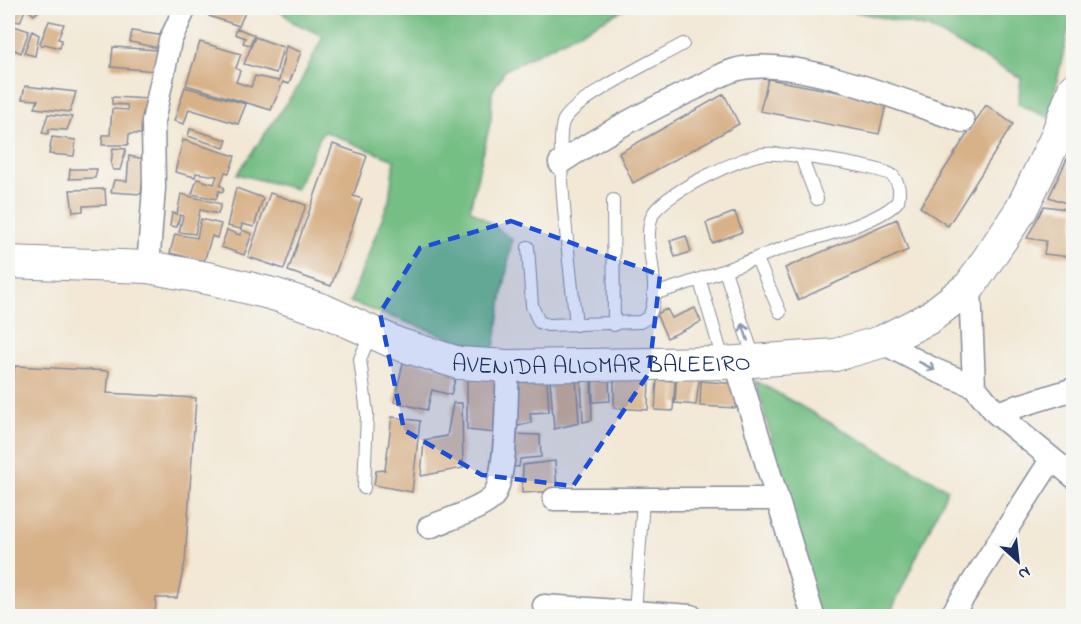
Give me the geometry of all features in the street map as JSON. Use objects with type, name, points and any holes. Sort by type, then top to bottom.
[{"type":"main road","name":"AVENIDA ALIOMAR BALEEIRO","points":[[8,262],[148,267],[273,294],[324,310],[398,345],[459,363],[508,366],[738,362],[836,355],[881,342],[929,318],[970,286],[1064,142],[1074,89]]},
{"type":"street","points":[[148,267],[154,188],[153,122],[170,41],[185,8]]},
{"type":"street","points":[[560,163],[599,136],[648,110],[724,74],[753,67],[786,68],[849,83],[963,121]]},
{"type":"street","points":[[970,286],[974,386]]},
{"type":"street","points":[[881,342],[935,370],[974,386],[996,413],[1074,477]]},
{"type":"street","points":[[738,362],[813,616]]},
{"type":"street","points":[[429,527],[486,503],[496,491],[505,436],[508,366]]},
{"type":"street","points":[[996,413],[1074,389]]},
{"type":"street","points":[[951,616],[1051,459]]},
{"type":"street","points":[[554,499],[777,499]]},
{"type":"street","points":[[544,606],[691,616]]},
{"type":"lane","points":[[576,325],[560,163],[559,132],[563,121],[573,110],[683,44]]},
{"type":"lane","points":[[528,248],[534,315],[539,322],[549,325],[614,325],[640,322],[648,317],[656,293],[650,230],[653,214],[660,205],[740,160],[765,153],[801,157],[879,170],[892,175],[899,186],[898,201],[883,214],[700,281],[656,293]]},
{"type":"lane","points":[[801,157],[817,199]]},
{"type":"lane","points":[[613,200],[614,325]]},
{"type":"lane","points":[[757,259],[780,312]]},
{"type":"lane","points":[[725,271],[738,362]]},
{"type":"lane","points":[[700,281],[738,362]]},
{"type":"lane","points":[[364,488],[367,414],[360,359],[372,332]]},
{"type":"lane","points":[[635,612],[643,500]]},
{"type":"highlighted area","points":[[511,221],[660,275],[649,373],[573,486],[482,475],[404,430],[380,313],[420,248]]},
{"type":"green space","points":[[277,8],[627,8],[505,70],[492,92],[491,119],[470,209],[512,239],[493,353],[350,302],[389,200],[394,160],[323,131],[296,189],[237,174],[299,85],[323,36],[293,22]]},
{"type":"green space","points":[[839,8],[1073,8],[1049,118],[1018,104],[1021,78],[929,28]]},
{"type":"green space","points":[[756,381],[948,489],[889,616],[804,616],[790,510]]},
{"type":"building","points":[[8,8],[26,8],[20,22],[8,20]]},
{"type":"building","points":[[26,8],[42,8],[34,15]]},
{"type":"building","points":[[212,8],[246,10],[239,26],[209,16]]},
{"type":"building","points":[[49,21],[64,24],[58,39],[62,40],[60,48],[45,44],[42,46],[40,43]]},
{"type":"building","points":[[8,24],[29,31],[21,53],[15,50],[12,54],[8,52]]},
{"type":"building","points":[[237,28],[254,35],[250,45],[243,43],[245,38],[235,34]]},
{"type":"building","points":[[32,31],[39,35],[35,56],[24,53]]},
{"type":"building","points":[[132,31],[165,36],[163,49],[130,42]]},
{"type":"building","points":[[255,37],[283,47],[276,73],[244,64]]},
{"type":"building","points":[[200,42],[241,54],[236,68],[240,71],[236,82],[251,87],[255,76],[279,81],[286,46],[301,52],[289,84],[283,82],[271,110],[186,85]]},
{"type":"building","points":[[113,47],[157,50],[155,71],[111,67]]},
{"type":"building","points":[[768,79],[887,101],[879,134],[760,111]]},
{"type":"building","points":[[25,86],[76,92],[70,112],[35,108],[38,100],[22,99]]},
{"type":"building","points":[[185,87],[246,104],[238,124],[189,109],[184,124],[174,121]]},
{"type":"building","points":[[724,94],[739,124],[633,183],[619,153]]},
{"type":"building","points":[[112,97],[150,99],[149,134],[129,134],[128,145],[102,145],[103,135],[110,135],[112,109],[128,110],[127,105],[112,104]]},
{"type":"building","points":[[986,105],[1013,124],[948,226],[920,207]]},
{"type":"building","points":[[48,114],[72,117],[67,130],[49,129],[48,134],[42,133]]},
{"type":"building","points":[[190,129],[227,140],[224,148],[188,136]]},
{"type":"building","points":[[52,137],[76,140],[74,156],[49,154]]},
{"type":"building","points":[[183,140],[235,156],[229,173],[225,172],[220,186],[224,187],[223,192],[219,191],[216,199],[192,194],[197,179],[214,184],[217,176],[196,173],[195,177],[175,172]]},
{"type":"building","points":[[333,144],[367,156],[353,196],[362,199],[331,286],[288,271]]},
{"type":"building","points":[[113,148],[126,149],[120,170],[113,170],[111,164]]},
{"type":"building","points":[[129,156],[145,159],[141,194],[111,192],[114,180],[127,181]]},
{"type":"building","points":[[1067,159],[1074,161],[1074,206],[1049,197]]},
{"type":"building","points":[[70,169],[97,169],[95,178],[69,179]]},
{"type":"building","points":[[236,188],[263,198],[254,227],[242,224],[241,229],[227,226]]},
{"type":"building","points":[[105,189],[106,205],[83,206],[83,211],[73,212],[70,190]]},
{"type":"building","points":[[270,193],[306,205],[284,269],[248,257]]},
{"type":"building","points":[[181,194],[221,204],[218,214],[200,210],[195,234],[179,232],[183,216],[180,215],[177,227],[170,226],[172,213],[177,214]]},
{"type":"building","points":[[1044,206],[1074,210],[1071,257],[1044,254],[1046,241],[1027,238]]},
{"type":"building","points":[[735,212],[742,232],[712,243],[706,223]]},
{"type":"building","points":[[201,219],[221,224],[217,238],[212,236],[204,261],[170,253],[175,234],[197,238]]},
{"type":"building","points":[[897,219],[908,250],[798,300],[785,268]]},
{"type":"building","points":[[227,230],[240,235],[242,230],[252,234],[244,255],[221,247]]},
{"type":"building","points":[[686,236],[691,252],[675,257],[670,241]]},
{"type":"building","points":[[695,308],[701,322],[667,338],[656,314],[667,309],[672,318]]},
{"type":"building","points":[[404,359],[457,372],[451,395],[432,390],[427,410],[394,402]]},
{"type":"building","points":[[15,366],[109,371],[107,393],[196,398],[185,562],[177,598],[156,598],[155,616],[8,616],[8,465],[11,429],[8,429],[8,404]]},
{"type":"building","points":[[677,372],[700,373],[696,405],[675,403]]},
{"type":"building","points":[[592,375],[609,380],[610,401],[593,402]]},
{"type":"building","points":[[467,376],[500,379],[496,433],[467,430]]},
{"type":"building","points":[[581,377],[591,378],[592,420],[583,422]]},
{"type":"building","points":[[614,378],[649,379],[648,410],[614,408]]},
{"type":"building","points":[[576,379],[579,423],[554,429],[550,380]]},
{"type":"building","points":[[657,380],[675,381],[673,411],[655,410]]},
{"type":"building","points":[[547,381],[549,412],[530,413],[531,423],[514,427],[513,382]]},
{"type":"building","points":[[701,381],[736,384],[736,408],[700,406]]},
{"type":"building","points":[[453,403],[462,403],[463,468],[421,476],[424,440],[447,436]]},
{"type":"building","points":[[392,417],[420,421],[412,492],[374,485],[376,471],[385,470]]},
{"type":"building","points":[[510,434],[540,435],[541,457],[520,459],[519,467],[508,466]]},
{"type":"building","points":[[555,461],[557,491],[522,493],[523,465]]}]
